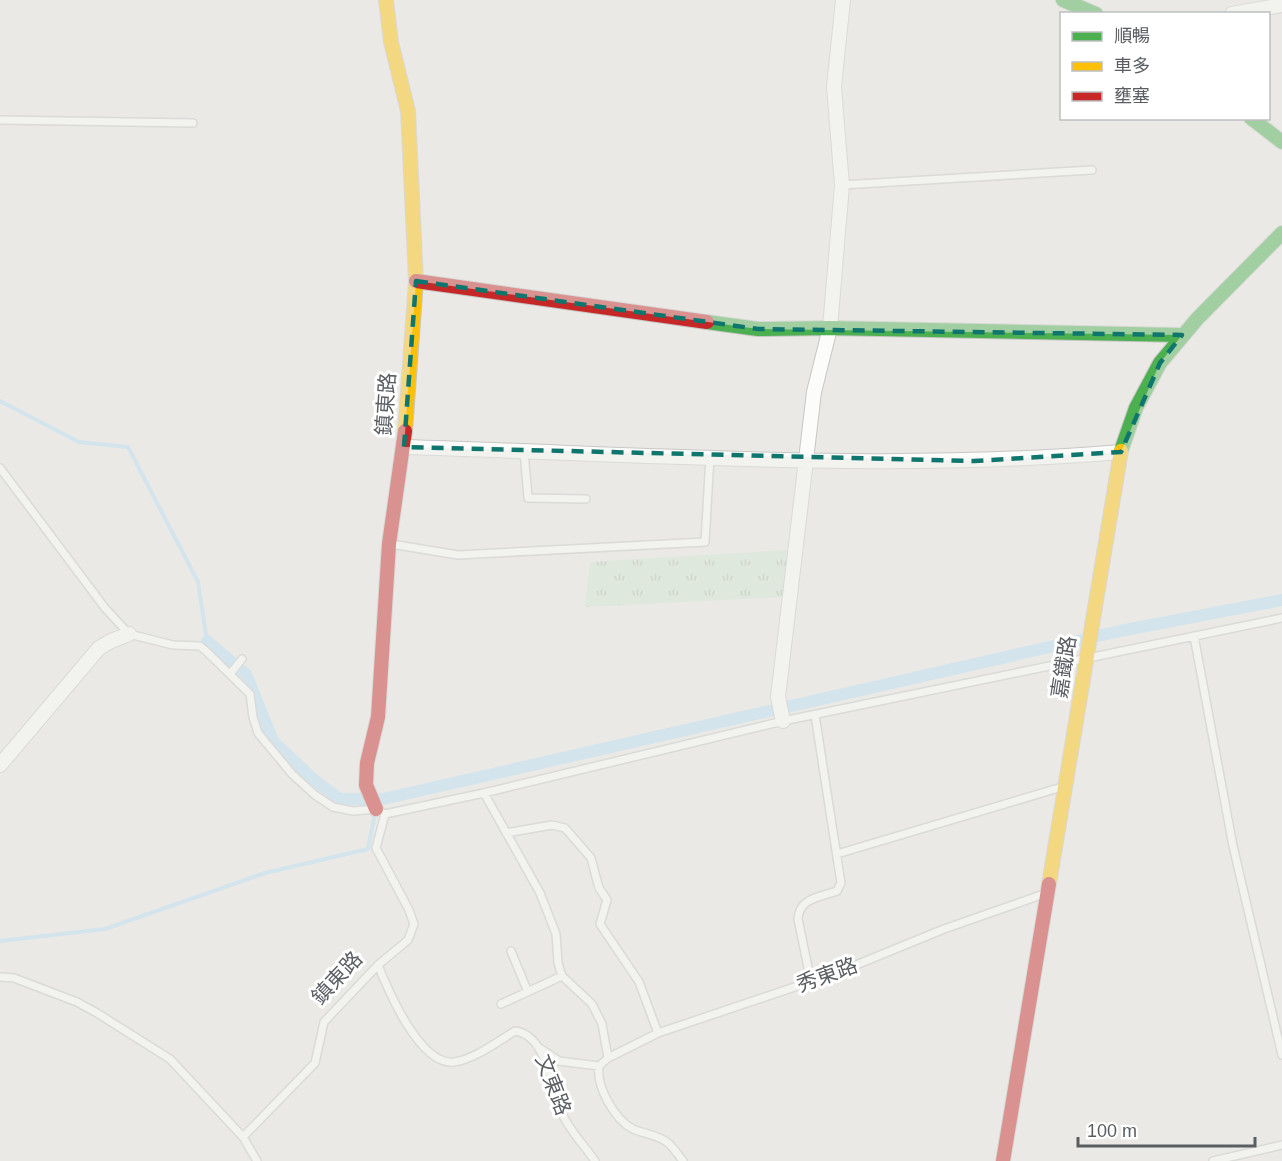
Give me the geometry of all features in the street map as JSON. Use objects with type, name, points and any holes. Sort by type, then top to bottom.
[{"type":"street","name":"鎮東路","points":[[380,812],[366,785],[367,763],[378,717],[389,544],[404,447],[416,281],[408,111],[403,85],[388,36],[386,0]]},
{"type":"street","points":[[782,717],[778,697],[814,392],[830,328],[842,185],[834,87],[843,0]]},
{"type":"street","points":[[1063,0],[1091,12]]},
{"type":"street","points":[[1243,12],[1282,5]]},
{"type":"street","points":[[1254,120],[1282,142]]},
{"type":"street","name":"嘉鐵路","points":[[1003,1161],[1121,452],[1136,408],[1160,363],[1182,335],[1282,233]]},
{"type":"street","points":[[416,281],[758,329],[830,328],[1182,335]]},
{"type":"street","points":[[404,447],[710,458],[974,461],[1121,452]]},
{"type":"street","points":[[0,765],[99,648],[129,634]]},
{"type":"lane","points":[[0,120],[193,123]]},
{"type":"lane","points":[[842,185],[1092,170]]},
{"type":"lane","points":[[524,451],[528,498],[586,499]]},
{"type":"lane","points":[[389,544],[458,555],[705,542],[710,458]]},
{"type":"lane","points":[[0,468],[105,608],[129,634],[173,645],[200,646],[250,694],[258,733],[292,774],[315,795],[333,807],[353,811],[380,812],[484,793],[782,717],[815,715],[1088,654],[1282,618]]},
{"type":"lane","points":[[1194,636],[1233,846],[1282,1055]]},
{"type":"lane","points":[[230,674],[242,659]]},
{"type":"lane","points":[[811,982],[798,911],[803,903],[837,891],[841,883],[815,715]]},
{"type":"lane","points":[[837,854],[1065,787]]},
{"type":"lane","points":[[484,793],[540,894],[556,934],[558,963],[562,976],[592,1004],[602,1024],[608,1058]]},
{"type":"lane","name":"鎮東路","points":[[243,1137],[315,1062],[324,1022],[378,965],[408,940],[414,924],[376,848],[380,812]]},
{"type":"lane","points":[[506,833],[552,825],[565,828],[591,858],[599,888],[607,900],[600,924],[639,982],[658,1033]]},
{"type":"lane","name":"秀東路","points":[[599,1066],[608,1058],[658,1033],[839,972],[944,929],[1046,893]]},
{"type":"lane","points":[[511,951],[528,992]]},
{"type":"lane","name":"文東路","points":[[378,965],[405,1023],[439,1060],[451,1063],[466,1060],[515,1031],[522,1032],[541,1048],[561,1112],[595,1161]]},
{"type":"lane","points":[[501,1004],[562,976]]},
{"type":"lane","points":[[0,977],[14,978],[77,1002],[97,1012],[170,1059],[243,1137],[257,1161]]},
{"type":"lane","points":[[541,1048],[559,1061],[599,1066],[602,1091],[612,1109],[632,1128],[667,1142],[683,1161]]},
{"type":"lane","points":[[1213,1161],[1282,1145]]},
{"type":"highlighted area","points":[[416,281],[758,329],[1182,335],[1160,363],[1121,452],[974,461],[404,447]]},
{"type":"green space","points":[[787,550],[783,597],[585,607],[590,562]]},
{"type":"waterway","points":[[0,401],[79,442],[128,447],[198,582],[207,641]]},
{"type":"waterway","points":[[207,641],[246,674],[273,741],[313,779],[340,799],[383,799],[1120,631],[1282,600]]},
{"type":"waterway","points":[[0,941],[105,929],[265,873],[368,849],[375,814]]},
{"type":"traffic: fast","points":[[1063,0],[1091,12]]},
{"type":"traffic: fast","points":[[1254,120],[1282,142]]},
{"type":"traffic: fast","points":[[1121,451],[1136,408],[1160,363],[1197,319],[1282,233]]},
{"type":"traffic: fast","points":[[707,322],[758,329],[830,328],[1182,335]]},
{"type":"traffic: slow","points":[[386,0],[391,42],[408,111],[416,281],[405,431]]},
{"type":"traffic: slow","points":[[1049,884],[1121,451]]},
{"type":"traffic: jam","points":[[416,281],[707,322]]},
{"type":"traffic: jam","points":[[376,809],[366,785],[367,763],[378,717],[389,544],[405,431]]},
{"type":"traffic: jam","points":[[1003,1161],[1049,884]]}]
